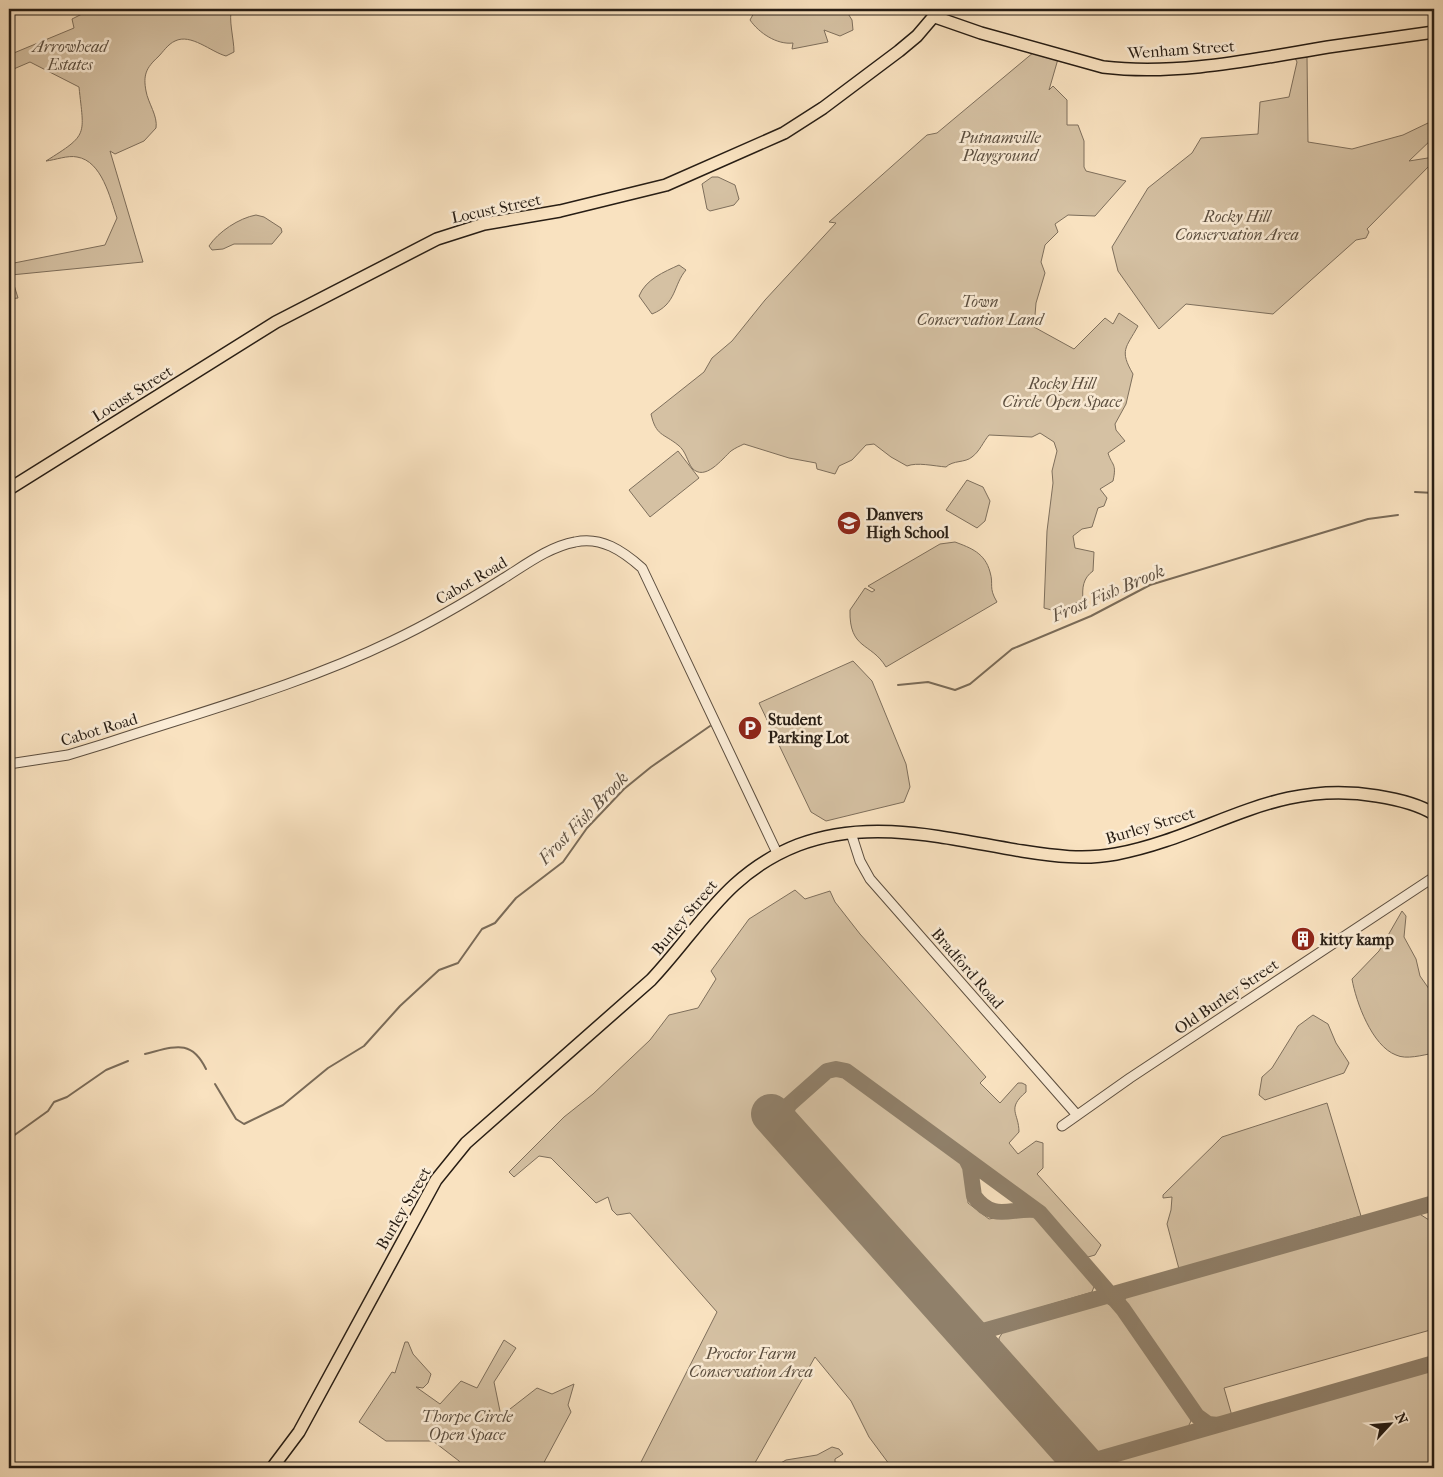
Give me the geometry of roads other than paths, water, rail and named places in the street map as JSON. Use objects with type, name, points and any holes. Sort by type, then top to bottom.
[{"type":"main road","name":"Wenham Street","points":[[937,13],[981,33],[1103,67],[1124,69],[1151,70],[1263,59],[1434,32]]},
{"type":"main road","name":"Locust Street","points":[[9,489],[276,322],[437,239],[484,224],[560,211],[666,185],[784,133],[823,108],[899,51],[917,36],[937,13]]},
{"type":"main road","name":"Burley Street","points":[[272,1468],[303,1424],[394,1256],[448,1162],[466,1143],[651,980],[724,893],[738,880],[778,855],[816,840],[850,833],[894,831],[1047,855],[1088,857],[1116,854],[1254,808],[1311,793],[1347,792],[1392,798],[1434,814]]},
{"type":"street","name":"Cabot Road","points":[[9,764],[68,755],[104,744],[360,656],[466,602],[549,550],[576,541],[595,541],[610,545],[629,556],[642,568],[778,855]]},
{"type":"street","name":"Bradford Road","points":[[850,833],[860,861],[870,879],[1077,1114]]},
{"type":"street","name":"Old Burley Street","points":[[1062,1126],[1274,981],[1434,877]]},
{"type":"waterway","name":"Frost Fish Brook","points":[[1415,492],[1434,493]]},
{"type":"waterway","name":"Frost Fish Brook","points":[[898,685],[928,682],[955,690],[970,684],[1012,649],[1091,616],[1150,585],[1368,519],[1398,515]]},
{"type":"waterway","name":"Frost Fish Brook","points":[[215,1084],[236,1119],[244,1124],[283,1105],[328,1068],[364,1046],[400,1006],[439,970],[458,963],[482,929],[495,923],[516,898],[563,862],[587,828],[624,789],[651,767],[710,726]]},
{"type":"waterway","name":"Frost Fish Brook","points":[[145,1054],[173,1047],[181,1047],[194,1053],[206,1069]]},
{"type":"waterway","name":"Frost Fish Brook","points":[[9,1139],[48,1111],[54,1102],[67,1097],[106,1070],[128,1061]]},
{"type":"place","name":"Danvers High School","points":[[849,523]]},
{"type":"place","name":"Student Parking Lot","points":[[750,728]]},
{"type":"place","name":"kitty kamp","points":[[1303,939]]},
{"type":"park label","name":"Arrowhead Estates","points":[[70,55]]},
{"type":"park label","name":"Putnamville Playground","points":[[1000,146]]},
{"type":"park label","name":"Rocky Hill Conservation Area","points":[[1237,225]]},
{"type":"park label","name":"Town Conservation Land","points":[[980,310]]},
{"type":"park label","name":"Rocky Hill Circle Open Space","points":[[1062,392]]},
{"type":"park label","name":"Proctor Farm Conservation Area","points":[[751,1362]]},
{"type":"park label","name":"Thorpe Circle Open Space","points":[[467,1425]]}]
